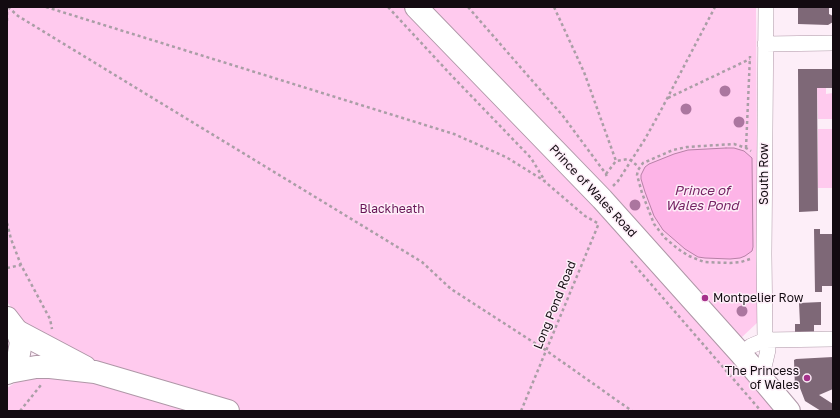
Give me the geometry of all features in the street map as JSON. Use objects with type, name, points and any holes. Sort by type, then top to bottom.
[{"type":"main road","name":"Prince of Wales Road","points":[[416,7],[602,199],[764,380]]},
{"type":"main road","points":[[12,325],[95,372]]},
{"type":"main road","points":[[8,372],[18,359],[20,350],[20,342],[12,325]]},
{"type":"main road","points":[[8,372],[28,368],[50,367],[95,372],[228,411]]},
{"type":"main road","points":[[764,380],[789,411]]},
{"type":"street","name":"South Row","points":[[764,380],[764,367],[768,350],[765,340],[766,7]]},
{"type":"street","points":[[765,44],[833,43]]},
{"type":"street","points":[[741,354],[752,346],[765,340],[833,339]]},
{"type":"path","points":[[7,7],[7,22]]},
{"type":"path","points":[[7,7],[18,16],[422,262],[451,289],[546,350],[632,411]]},
{"type":"path","points":[[46,7],[454,134],[506,157],[545,182],[585,216],[599,223],[603,228]]},
{"type":"path","points":[[388,7],[531,158],[545,182]]},
{"type":"path","points":[[468,7],[563,116],[606,174],[616,161],[629,159],[639,167]]},
{"type":"path","points":[[554,7],[584,72],[616,161]]},
{"type":"path","points":[[608,190],[618,181],[645,139],[715,7]]},
{"type":"path","points":[[750,52],[746,148],[734,144],[726,144],[687,147],[673,150],[643,163],[638,170],[638,180],[651,217],[660,232],[688,256],[704,262],[730,263],[741,262],[756,256]]},
{"type":"path","points":[[667,98],[750,59]]},
{"type":"path","name":"Long Pond Road","points":[[521,411],[601,218]]},
{"type":"path","points":[[7,223],[11,239],[21,265],[50,319],[53,334]]},
{"type":"path","points":[[631,260],[761,411]]},
{"type":"path","points":[[7,268],[21,265]]},
{"type":"path","points":[[20,411],[44,382]]},
{"type":"green space","name":"Blackheath","points":[[7,7],[756,7],[758,322],[727,351],[777,411],[7,411],[7,388],[24,377],[49,374],[26,324],[7,302]]},
{"type":"green space","points":[[817,88],[826,88],[826,94],[833,93],[833,119],[818,119]]},
{"type":"green space","points":[[818,129],[833,129],[833,188],[818,188]]},
{"type":"water","name":"Prince of Wales Pond","points":[[734,148],[744,151],[752,158],[752,251],[740,258],[730,259],[698,257],[685,249],[663,230],[654,216],[645,192],[641,175],[645,167],[649,164],[674,154],[688,150]]},
{"type":"building","points":[[798,7],[829,7],[829,14],[833,16],[833,22],[828,25],[798,24]]},
{"type":"building","points":[[798,69],[833,69],[833,88],[817,88],[818,211],[799,212]]},
{"type":"building","points":[[814,229],[820,229],[820,234],[833,234],[833,286],[822,286],[822,292],[815,292]]},
{"type":"building","points":[[821,302],[821,325],[814,325],[814,332],[795,332],[795,324],[800,324],[799,303]]},
{"type":"building","points":[[833,357],[833,389],[819,395],[833,404],[833,411],[821,411],[805,401],[800,388],[795,388],[794,360]]},
{"type":"place","name":"Montpelier Row","points":[[705,298]]},
{"type":"place","name":"The Princess of Wales","points":[[807,378]]}]
